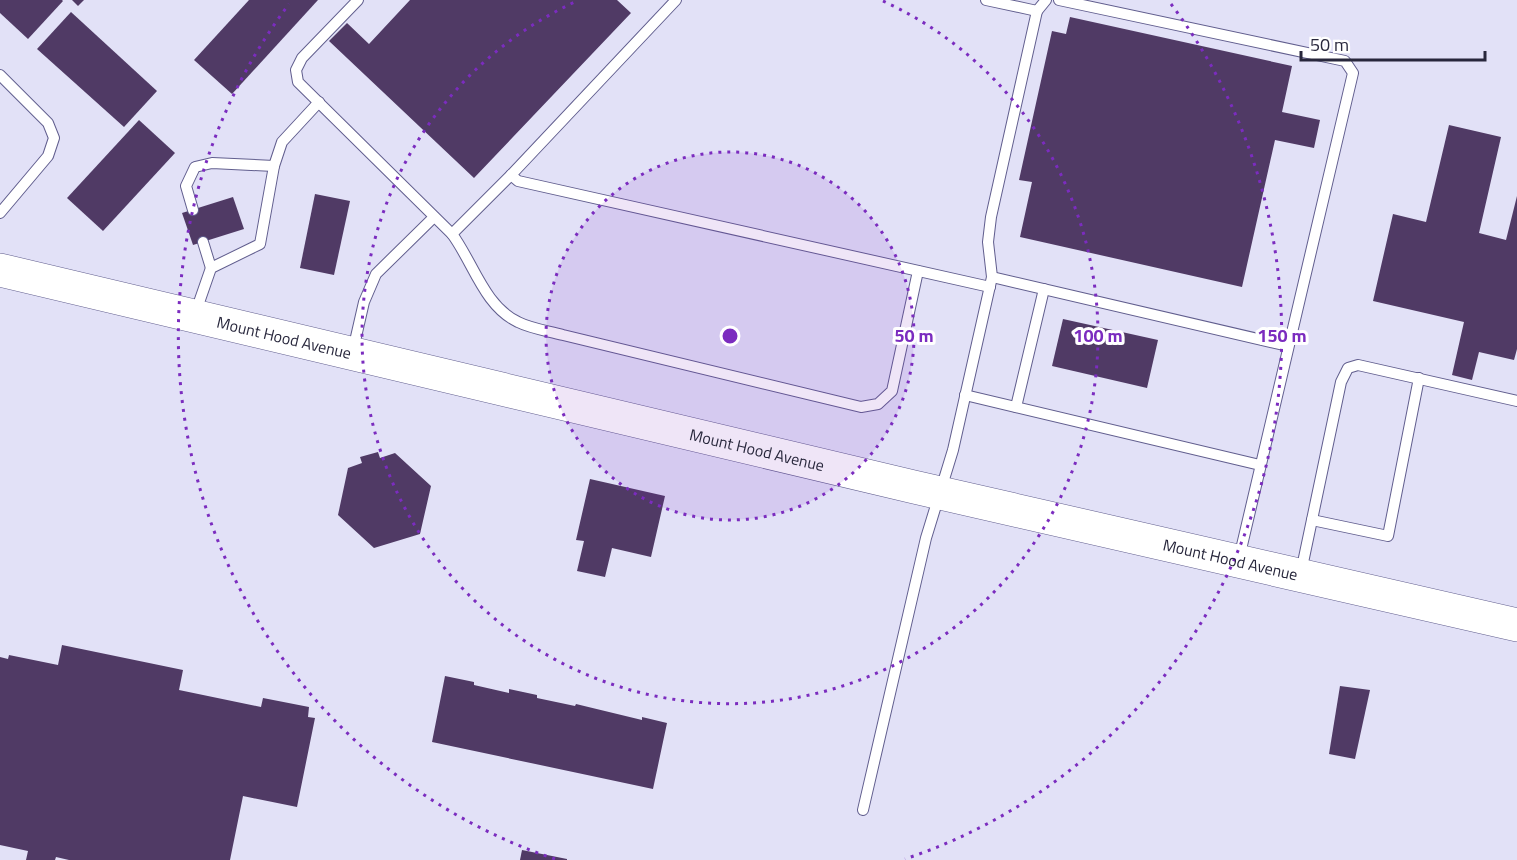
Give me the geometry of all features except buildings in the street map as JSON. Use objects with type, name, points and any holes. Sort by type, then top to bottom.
[{"type":"main road","name":"Mount Hood Avenue","points":[[0,270],[939,493],[1517,625]]},
{"type":"lane","points":[[357,0],[302,58],[296,70],[298,82],[452,234],[465,252],[491,301],[517,322],[861,406],[878,404],[892,392],[918,271]]},
{"type":"lane","points":[[452,234],[511,175],[675,0]]},
{"type":"lane","points":[[986,0],[1037,11]]},
{"type":"lane","points":[[863,810],[926,538],[953,450],[991,282],[988,242],[991,217],[1037,11],[1046,0]]},
{"type":"lane","points":[[1059,0],[1345,61],[1353,73],[1238,561]]},
{"type":"lane","points":[[0,75],[48,123],[54,138],[48,156],[0,213]]},
{"type":"lane","points":[[211,268],[260,244],[274,166],[282,142],[319,102]]},
{"type":"lane","points":[[193,210],[186,186],[195,167],[212,163],[274,166]]},
{"type":"lane","points":[[511,175],[518,181],[918,271],[1044,289],[1288,346]]},
{"type":"lane","points":[[352,355],[364,303],[376,274],[434,217]]},
{"type":"lane","points":[[194,317],[211,268],[203,242]]},
{"type":"lane","points":[[1016,407],[1044,289]]},
{"type":"lane","points":[[1301,575],[1341,382],[1348,368],[1358,365],[1517,400]]},
{"type":"lane","points":[[1312,520],[1388,536],[1419,378]]},
{"type":"lane","points":[[965,395],[1260,465]]}]
